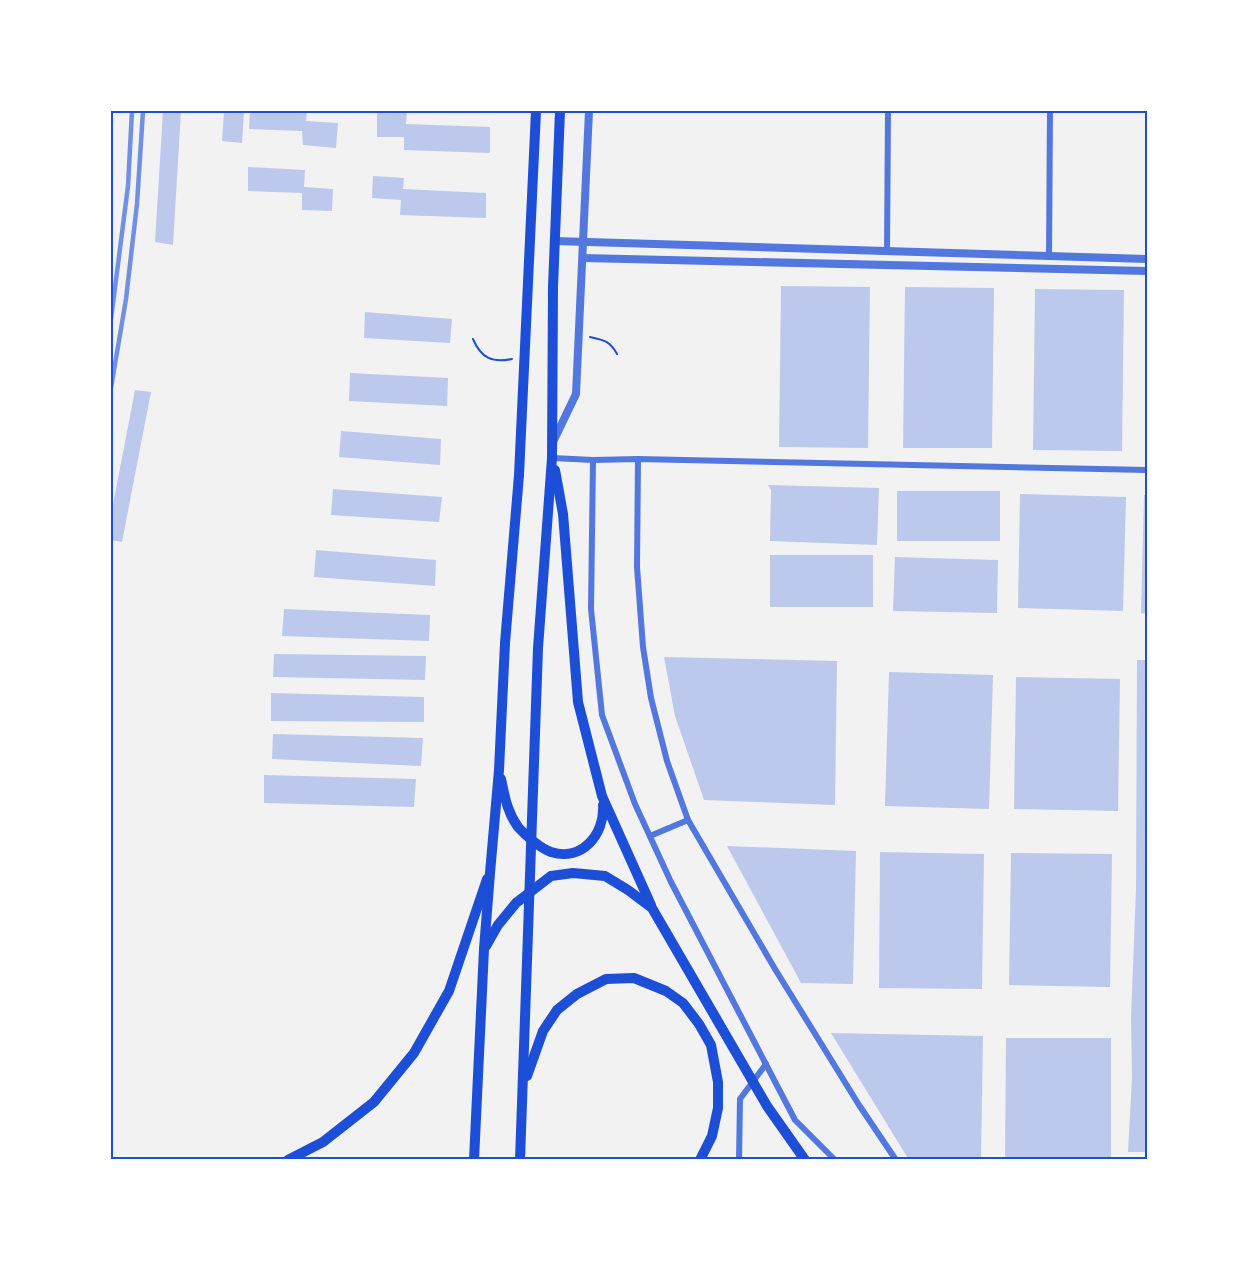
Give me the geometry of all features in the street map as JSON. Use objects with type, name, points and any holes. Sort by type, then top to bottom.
[{"type":"main road","points":[[474,1160],[484,949],[519,475],[536,111]]},
{"type":"main road","points":[[520,1160],[538,648],[552,458],[553,287],[560,111]]},
{"type":"main road","points":[[552,458],[562,514],[578,702],[602,796],[652,908],[767,1106],[805,1160]]},
{"type":"main road","points":[[499,770],[509,812],[519,828],[550,852],[567,854],[591,843],[599,831],[603,816],[602,796]]},
{"type":"main road","points":[[288,1160],[323,1142],[374,1102],[414,1053],[449,991],[489,873]]},
{"type":"main road","points":[[484,949],[498,925],[516,903],[551,876],[573,873],[605,876],[652,908]]},
{"type":"main road","points":[[522,1088],[543,1031],[557,1010],[577,994],[606,979],[634,978],[666,991],[683,1003],[699,1024],[711,1046],[718,1082],[718,1107],[712,1136],[700,1160]]},
{"type":"street","points":[[552,442],[576,394],[589,111]]},
{"type":"street","points":[[887,251],[888,111]]},
{"type":"street","points":[[1049,256],[1050,111]]},
{"type":"street","points":[[555,241],[1147,259]]},
{"type":"street","points":[[583,258],[1147,271]]},
{"type":"street","points":[[552,458],[1147,470]]},
{"type":"street","points":[[638,459],[637,567],[643,647],[651,698],[667,761],[688,820],[781,978],[859,1105],[896,1160]]},
{"type":"street","points":[[593,460],[591,609],[602,715],[635,804],[671,882],[795,1120],[835,1160]]},
{"type":"street","points":[[650,836],[688,820]]},
{"type":"street","points":[[739,1160],[740,1098],[766,1064]]},
{"type":"building","points":[[163,111],[181,111],[173,245],[155,242]]},
{"type":"building","points":[[224,111],[244,111],[242,143],[222,141]]},
{"type":"building","points":[[250,111],[307,111],[306,121],[338,123],[336,148],[303,145],[302,131],[249,129]]},
{"type":"building","points":[[407,111],[406,124],[490,127],[490,153],[404,150],[404,137],[377,137],[377,112]]},
{"type":"building","points":[[248,167],[305,170],[304,187],[333,189],[332,211],[302,210],[302,193],[248,191]]},
{"type":"building","points":[[373,176],[404,178],[403,189],[486,193],[486,218],[400,215],[401,200],[372,198]]},
{"type":"building","points":[[781,286],[870,287],[868,448],[779,447]]},
{"type":"building","points":[[905,287],[994,288],[992,448],[903,448]]},
{"type":"building","points":[[1035,289],[1124,290],[1122,451],[1033,450]]},
{"type":"building","points":[[365,312],[452,319],[450,343],[364,338]]},
{"type":"building","points":[[350,373],[448,378],[447,406],[349,401]]},
{"type":"building","points":[[135,390],[151,392],[122,542],[111,540],[111,515]]},
{"type":"building","points":[[341,431],[441,439],[440,465],[339,457]]},
{"type":"building","points":[[768,485],[879,488],[877,545],[770,541],[771,490]]},
{"type":"building","points":[[333,489],[442,497],[439,522],[331,515]]},
{"type":"building","points":[[897,491],[1000,491],[1000,541],[897,541]]},
{"type":"building","points":[[1020,494],[1126,497],[1123,611],[1018,608]]},
{"type":"building","points":[[1144,495],[1147,495],[1147,614],[1141,613]]},
{"type":"building","points":[[316,550],[436,560],[435,586],[314,577]]},
{"type":"building","points":[[770,555],[873,555],[873,607],[770,607]]},
{"type":"building","points":[[895,557],[998,560],[997,613],[893,611]]},
{"type":"building","points":[[284,609],[430,615],[429,641],[282,636]]},
{"type":"building","points":[[274,654],[426,656],[425,680],[273,677]]},
{"type":"building","points":[[664,657],[837,661],[835,805],[704,800],[675,716]]},
{"type":"building","points":[[1137,660],[1147,660],[1147,1152],[1128,1152],[1136,889]]},
{"type":"building","points":[[889,672],[993,675],[989,809],[885,806]]},
{"type":"building","points":[[1016,677],[1120,679],[1118,811],[1014,809]]},
{"type":"building","points":[[271,693],[424,697],[424,722],[271,721]]},
{"type":"building","points":[[273,734],[423,738],[421,766],[272,759]]},
{"type":"building","points":[[264,775],[416,779],[414,807],[264,803]]},
{"type":"building","points":[[727,846],[856,851],[853,984],[801,983]]},
{"type":"building","points":[[880,852],[984,854],[982,989],[879,988]]},
{"type":"building","points":[[1011,853],[1112,854],[1110,987],[1009,985]]},
{"type":"building","points":[[831,1033],[983,1036],[981,1160],[909,1160]]},
{"type":"building","points":[[1006,1038],[1111,1038],[1111,1160],[1005,1160]]},
{"type":"railway","points":[[111,319],[128,186],[132,111]]},
{"type":"railway","points":[[111,388],[126,299],[137,204],[143,111]]}]
